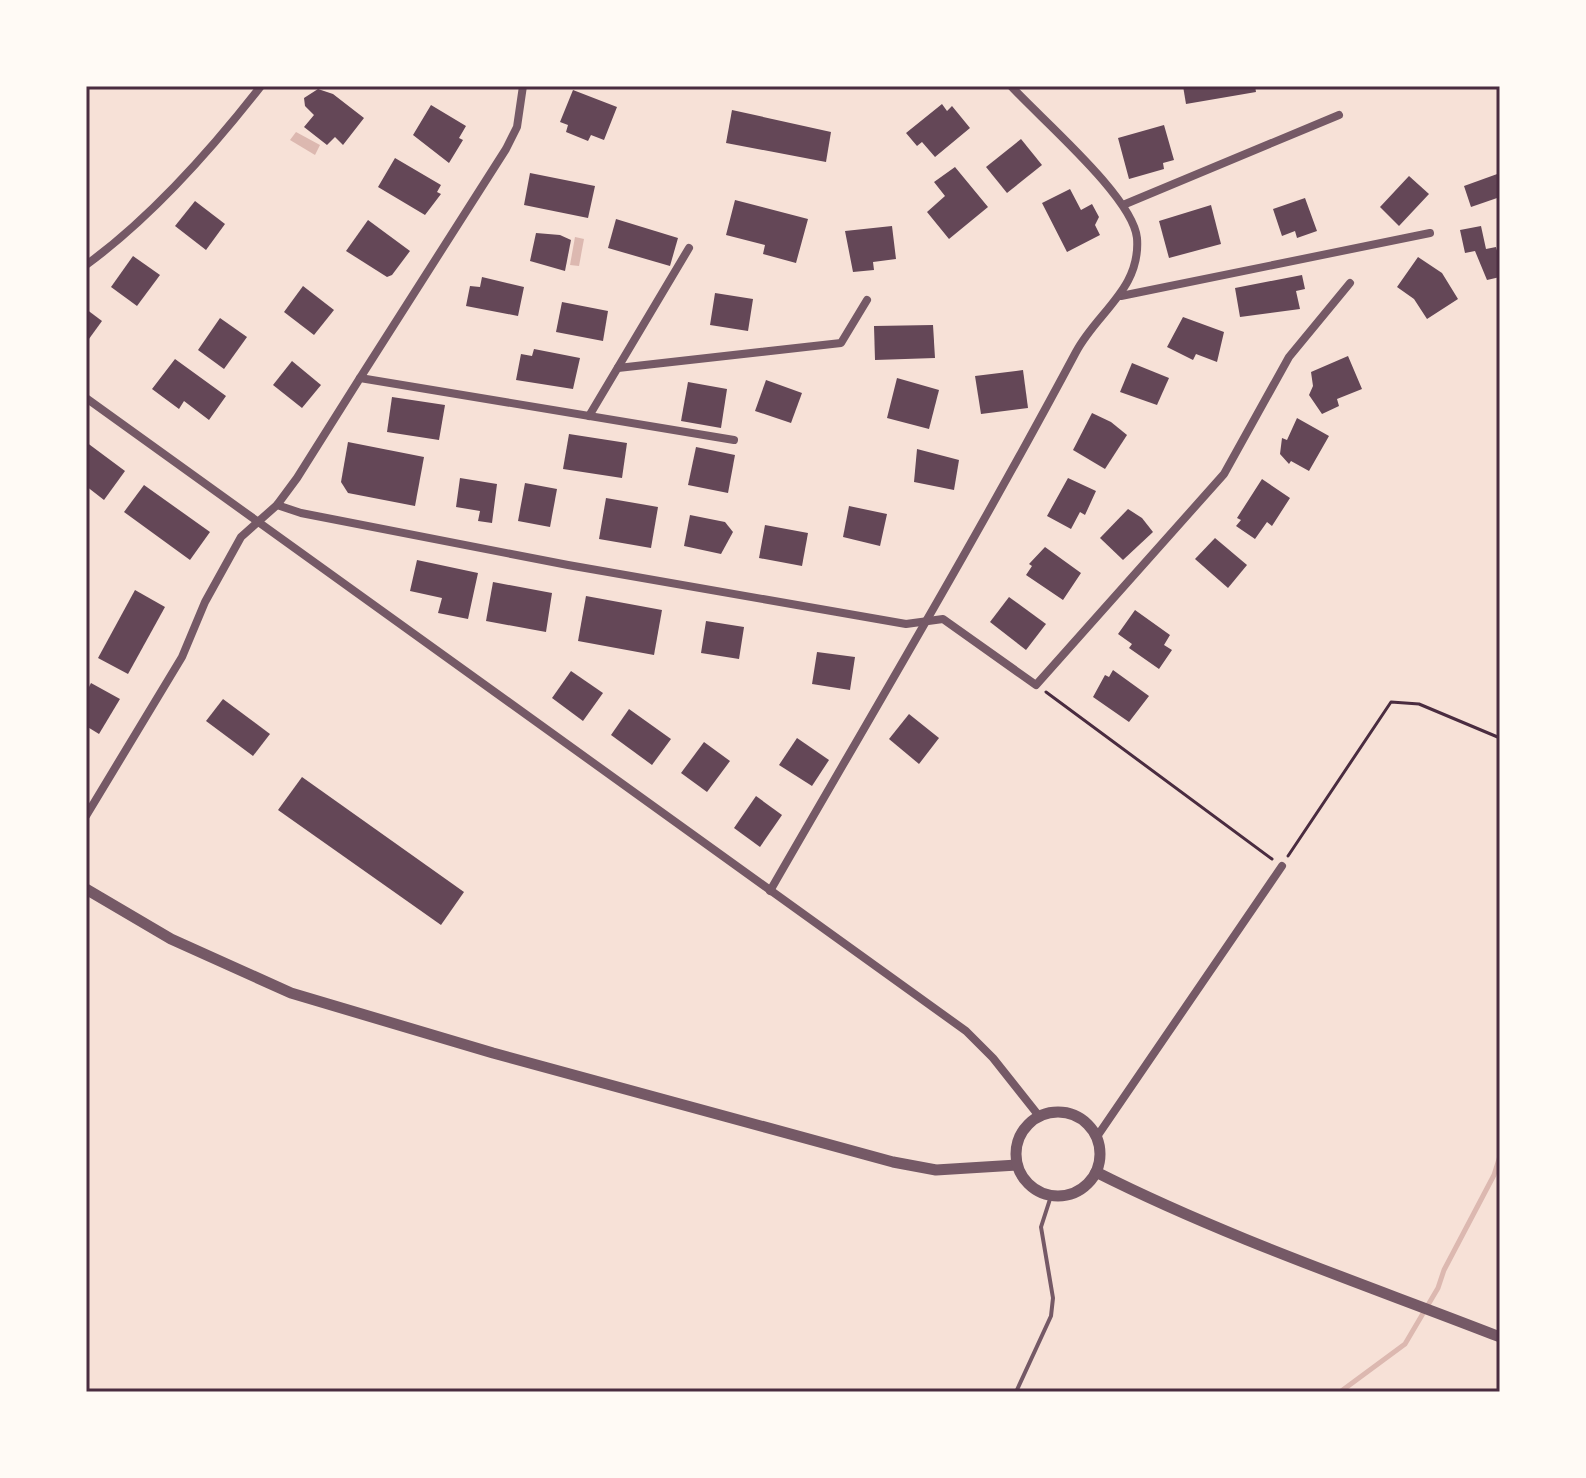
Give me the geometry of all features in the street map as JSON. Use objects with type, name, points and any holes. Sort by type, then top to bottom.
[{"type":"street","points":[[86,265],[117,242],[231,125],[261,86]]},
{"type":"street","points":[[86,816],[182,657],[205,602],[241,537],[277,505],[506,149],[517,127],[523,86]]},
{"type":"street","points":[[770,891],[1084,337],[1121,296],[1132,274],[1137,254],[1132,217],[1011,86]]},
{"type":"street","points":[[1123,205],[1339,115]]},
{"type":"street","points":[[1121,296],[1430,233]]},
{"type":"street","points":[[589,416],[689,248]]},
{"type":"street","points":[[277,505],[301,513],[568,565],[906,624],[943,619],[1036,685],[1224,474],[1289,357],[1350,283]]},
{"type":"street","points":[[618,368],[841,343],[867,300]]},
{"type":"street","points":[[360,378],[734,440]]},
{"type":"street","points":[[86,398],[966,1031],[993,1058],[1039,1116]]},
{"type":"street","points":[[1096,1138],[1282,866]]},
{"type":"street","points":[[86,889],[171,939],[256,980],[421,1032],[893,1162],[936,1170],[1017,1165]]},
{"type":"street","points":[[1066,1113],[1079,1117],[1096,1138],[1100,1149],[1096,1172],[1073,1193],[1051,1196],[1030,1185],[1017,1165],[1017,1142],[1022,1132],[1039,1116],[1066,1113]]},
{"type":"street","points":[[1096,1172],[1168,1208],[1288,1259],[1500,1337]]},
{"type":"lane","points":[[1016,1392],[1051,1316],[1053,1298],[1041,1227],[1051,1196]]},
{"type":"path","points":[[1036,685],[1282,866],[1391,702],[1419,704],[1500,738]]},
{"type":"shaded area","points":[[296,132],[320,145],[315,155],[290,140]]},
{"type":"shaded area","points":[[575,237],[584,239],[579,266],[570,265]]},
{"type":"building","points":[[1183,86],[1255,86],[1256,92],[1186,104]]},
{"type":"building","points":[[318,89],[333,94],[364,118],[343,145],[335,137],[327,145],[304,127],[314,115],[305,106],[304,98]]},
{"type":"building","points":[[573,90],[617,107],[604,140],[591,135],[588,141],[566,132],[568,125],[560,122]]},
{"type":"building","points":[[942,104],[947,111],[952,106],[970,128],[935,157],[922,142],[917,146],[906,133]]},
{"type":"building","points":[[431,105],[466,126],[459,138],[463,140],[449,163],[413,135]]},
{"type":"building","points":[[732,110],[831,132],[826,162],[726,143]]},
{"type":"building","points":[[1164,125],[1174,160],[1163,163],[1164,169],[1129,179],[1118,138]]},
{"type":"building","points":[[1021,139],[1042,165],[1007,193],[986,167]]},
{"type":"building","points":[[395,158],[441,185],[437,192],[441,194],[425,215],[378,187]]},
{"type":"building","points":[[955,167],[988,207],[949,239],[927,212],[945,196],[934,182]]},
{"type":"building","points":[[530,173],[595,186],[588,218],[524,205]]},
{"type":"building","points":[[1500,173],[1500,197],[1471,207],[1464,186]]},
{"type":"building","points":[[1409,176],[1429,194],[1399,226],[1380,207]]},
{"type":"building","points":[[1070,189],[1081,210],[1092,204],[1099,217],[1095,225],[1100,235],[1067,252],[1042,203]]},
{"type":"building","points":[[1305,198],[1317,231],[1297,238],[1295,231],[1282,236],[1273,209]]},
{"type":"building","points":[[735,200],[808,219],[796,263],[763,254],[765,245],[726,235]]},
{"type":"building","points":[[195,201],[225,224],[206,250],[175,226]]},
{"type":"building","points":[[1211,205],[1221,244],[1169,258],[1159,221]]},
{"type":"building","points":[[616,219],[678,238],[670,266],[608,248]]},
{"type":"building","points":[[368,220],[410,251],[392,275],[387,277],[346,251]]},
{"type":"building","points":[[892,226],[896,259],[873,262],[874,270],[853,272],[845,231]]},
{"type":"building","points":[[1481,226],[1486,249],[1496,247],[1500,277],[1487,280],[1475,251],[1465,253],[1460,230]]},
{"type":"building","points":[[536,233],[560,235],[571,240],[565,271],[530,261]]},
{"type":"building","points":[[133,256],[160,275],[137,306],[111,287]]},
{"type":"building","points":[[1418,257],[1442,273],[1458,299],[1427,319],[1414,299],[1397,287]]},
{"type":"building","points":[[1302,275],[1305,289],[1296,291],[1300,309],[1240,317],[1235,288]]},
{"type":"building","points":[[482,277],[524,287],[518,316],[466,306],[470,286],[480,287]]},
{"type":"building","points":[[303,286],[334,310],[314,335],[284,312]]},
{"type":"building","points":[[715,293],[753,299],[748,331],[710,325]]},
{"type":"building","points":[[562,302],[608,311],[603,341],[556,332]]},
{"type":"building","points":[[86,309],[102,321],[86,343]]},
{"type":"building","points":[[1183,317],[1224,332],[1217,362],[1196,354],[1193,360],[1167,347]]},
{"type":"building","points":[[220,318],[247,337],[224,369],[198,350]]},
{"type":"building","points":[[933,325],[935,358],[875,360],[874,326]]},
{"type":"building","points":[[534,349],[580,358],[573,389],[516,380],[521,354],[532,356]]},
{"type":"building","points":[[1348,356],[1362,389],[1337,399],[1339,406],[1322,414],[1309,395],[1313,386],[1311,372]]},
{"type":"building","points":[[175,359],[226,396],[209,420],[184,401],[179,409],[152,389]]},
{"type":"building","points":[[292,361],[321,385],[302,408],[273,385]]},
{"type":"building","points":[[1132,363],[1169,378],[1157,405],[1120,392]]},
{"type":"building","points":[[1023,370],[1028,408],[981,414],[975,376]]},
{"type":"building","points":[[897,378],[939,390],[929,429],[887,418]]},
{"type":"building","points":[[766,380],[802,393],[791,423],[755,411]]},
{"type":"building","points":[[688,382],[727,389],[721,428],[681,421]]},
{"type":"building","points":[[392,397],[445,405],[439,440],[387,432]]},
{"type":"building","points":[[1092,413],[1111,422],[1127,435],[1105,469],[1073,450]]},
{"type":"building","points":[[1297,418],[1329,436],[1309,471],[1291,461],[1289,464],[1280,454],[1282,438],[1287,440]]},
{"type":"building","points":[[569,434],[627,443],[622,478],[563,469]]},
{"type":"building","points":[[86,442],[125,471],[104,500],[86,486]]},
{"type":"building","points":[[348,442],[424,457],[415,506],[348,493],[341,482]]},
{"type":"building","points":[[696,447],[735,455],[728,493],[688,485]]},
{"type":"building","points":[[917,449],[959,460],[954,490],[914,482]]},
{"type":"building","points":[[460,478],[497,484],[492,523],[478,521],[480,511],[456,507]]},
{"type":"building","points":[[1068,478],[1096,491],[1085,515],[1080,512],[1071,529],[1047,516]]},
{"type":"building","points":[[1262,479],[1290,498],[1272,526],[1267,522],[1255,539],[1236,526],[1241,520],[1237,518]]},
{"type":"building","points":[[525,483],[557,489],[550,527],[518,521]]},
{"type":"building","points":[[144,485],[210,532],[190,560],[124,512]]},
{"type":"building","points":[[606,498],[658,507],[651,548],[599,539]]},
{"type":"building","points":[[849,506],[887,514],[880,546],[843,537]]},
{"type":"building","points":[[1128,509],[1142,518],[1153,532],[1123,560],[1100,538]]},
{"type":"building","points":[[690,515],[725,522],[733,532],[721,554],[684,546]]},
{"type":"building","points":[[765,525],[808,533],[802,566],[759,558]]},
{"type":"building","points":[[1215,538],[1247,565],[1228,588],[1195,559]]},
{"type":"building","points":[[1045,547],[1081,573],[1063,600],[1026,575],[1032,566],[1029,564]]},
{"type":"building","points":[[417,560],[478,573],[468,619],[438,613],[442,598],[410,591]]},
{"type":"building","points":[[493,582],[552,593],[546,632],[486,621]]},
{"type":"building","points":[[135,590],[165,607],[128,674],[98,658]]},
{"type":"building","points":[[586,596],[662,610],[654,655],[578,641]]},
{"type":"building","points":[[1009,597],[1046,624],[1026,650],[990,622]]},
{"type":"building","points":[[1135,610],[1170,635],[1164,645],[1172,650],[1159,669],[1129,648],[1132,644],[1118,634]]},
{"type":"building","points":[[706,621],[744,627],[739,659],[701,653]]},
{"type":"building","points":[[817,652],[855,657],[850,690],[812,684]]},
{"type":"building","points":[[1113,670],[1149,696],[1129,722],[1093,697],[1105,675],[1109,677]]},
{"type":"building","points":[[571,671],[603,693],[583,721],[552,698]]},
{"type":"building","points":[[91,683],[120,699],[99,734],[86,726],[86,693]]},
{"type":"building","points":[[223,699],[270,734],[253,756],[206,721]]},
{"type":"building","points":[[629,709],[671,739],[652,765],[611,735]]},
{"type":"building","points":[[909,714],[939,738],[919,764],[889,739]]},
{"type":"building","points":[[797,738],[829,760],[812,786],[779,765]]},
{"type":"building","points":[[704,742],[730,761],[707,792],[681,773]]},
{"type":"building","points":[[302,777],[464,892],[441,925],[278,810]]},
{"type":"building","points":[[756,796],[782,815],[760,847],[734,828]]},
{"type":"waterway","points":[[1340,1392],[1405,1344],[1438,1288],[1444,1270],[1494,1175],[1500,1156]]}]
